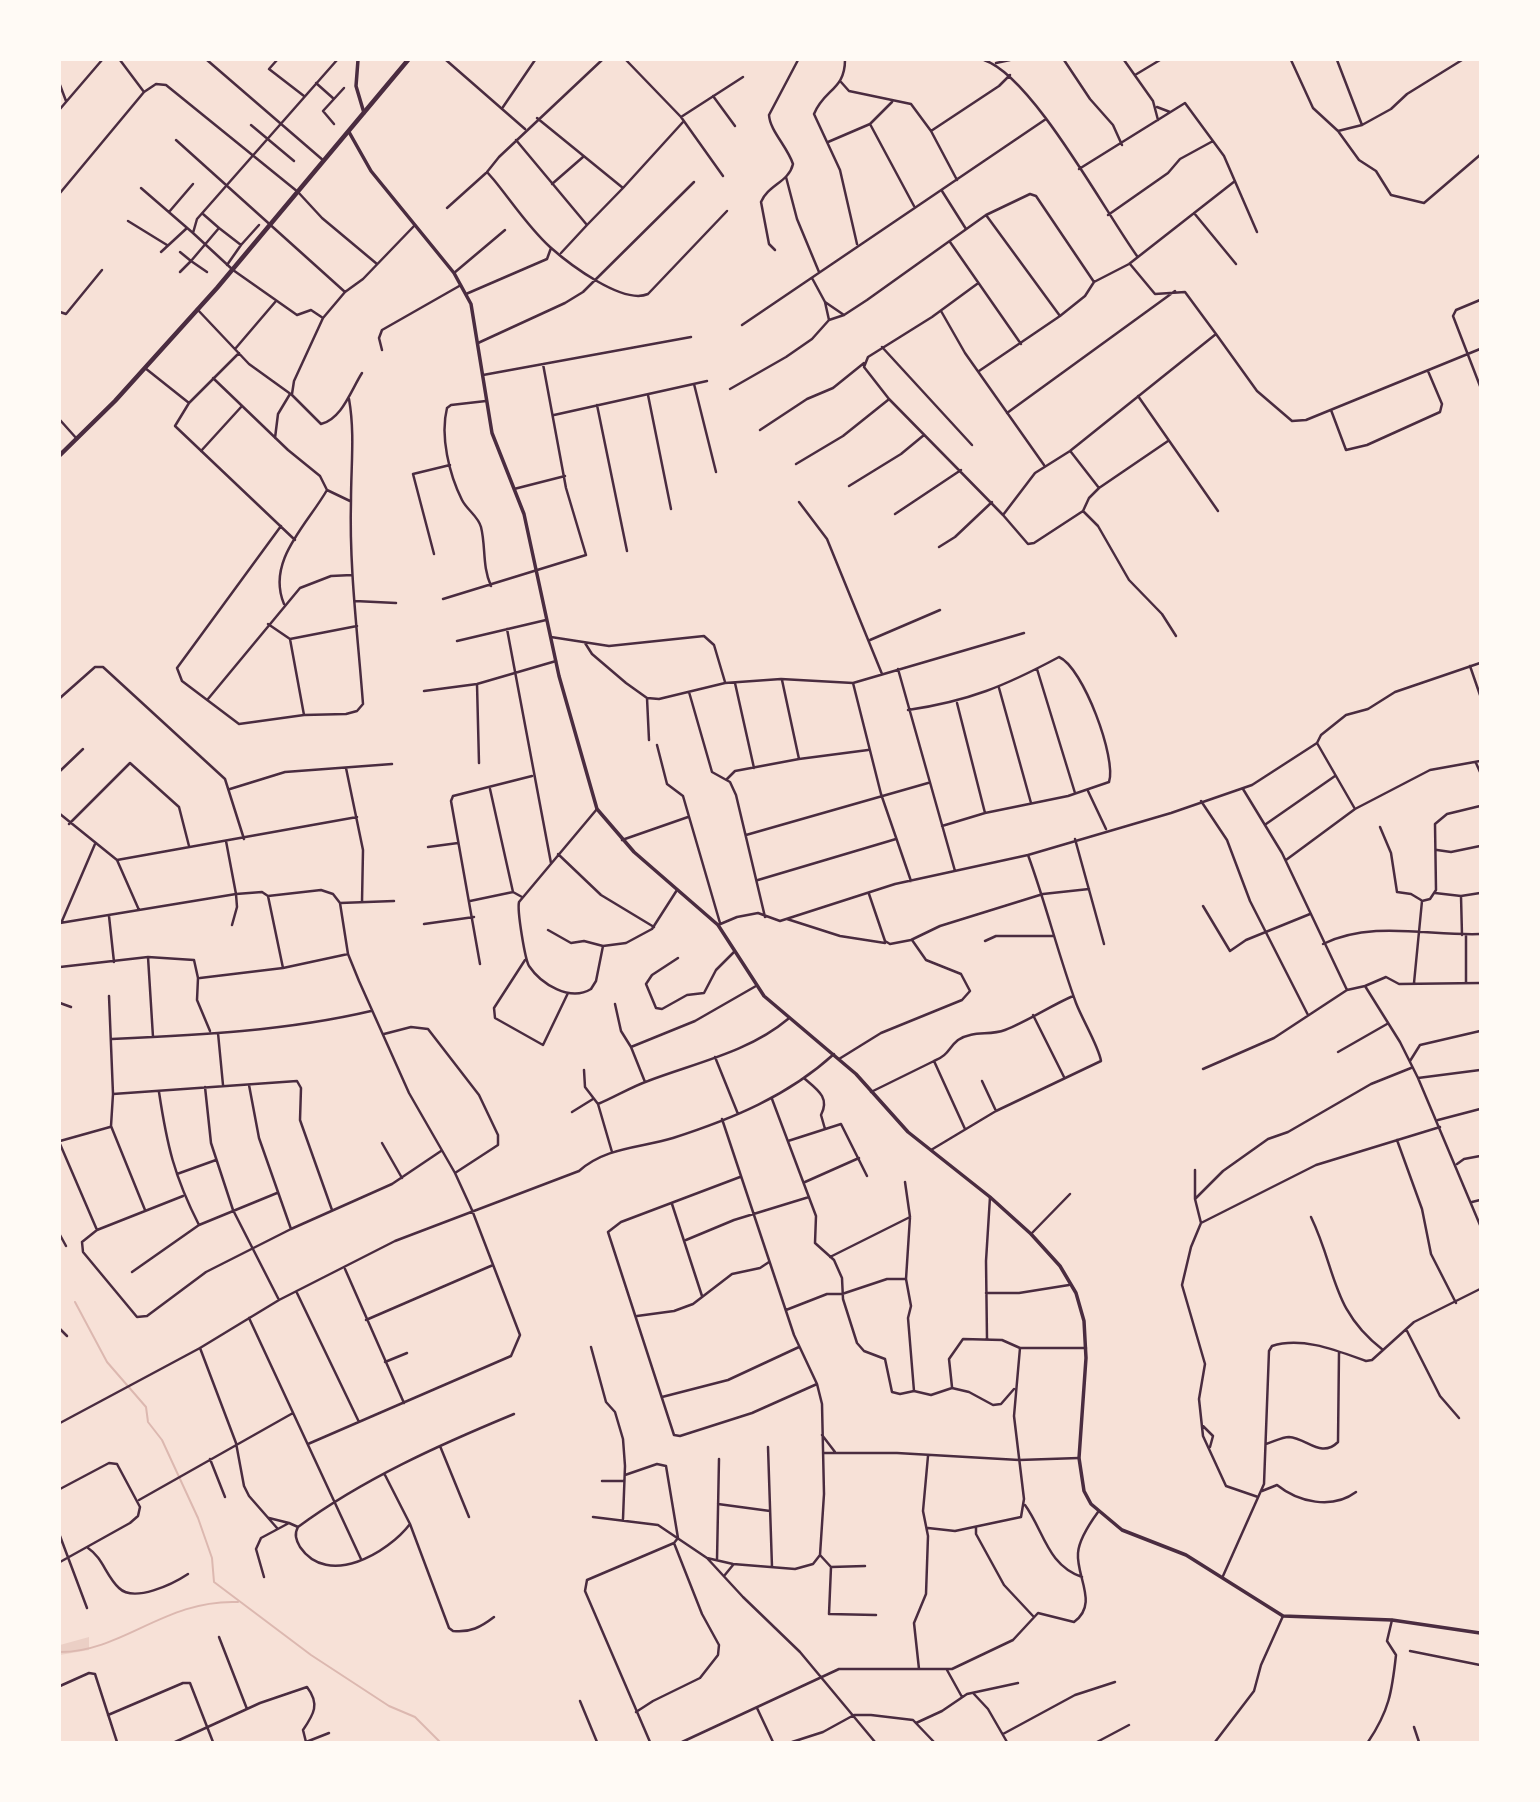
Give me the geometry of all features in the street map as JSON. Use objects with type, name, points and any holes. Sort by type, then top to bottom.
[{"type":"main road","points":[[60,455],[145,368],[233,270],[408,60]]},
{"type":"street","points":[[60,109],[102,60]]},
{"type":"street","points":[[120,60],[144,92]]},
{"type":"street","points":[[207,60],[324,161]]},
{"type":"street","points":[[277,60],[269,69],[304,96]]},
{"type":"street","points":[[193,233],[202,213],[337,60]]},
{"type":"street","points":[[358,60],[358,98],[364,113]]},
{"type":"street","points":[[446,60],[526,129]]},
{"type":"street","points":[[503,107],[535,60]]},
{"type":"street","points":[[447,208],[487,172],[537,118],[602,60]]},
{"type":"street","points":[[626,60],[682,120],[723,176]]},
{"type":"street","points":[[775,250],[769,244],[761,202],[768,189],[786,177],[793,164],[787,147],[773,130],[769,115],[797,60]]},
{"type":"street","points":[[845,60],[842,82],[823,100],[814,114],[840,170],[857,246]]},
{"type":"street","points":[[985,60],[996,63],[1010,74],[1046,119],[1108,216],[1138,257]]},
{"type":"street","points":[[996,63],[1010,60]]},
{"type":"street","points":[[1064,60],[1090,99],[1113,125],[1122,145]]},
{"type":"street","points":[[1124,60],[1155,106],[1158,120]]},
{"type":"street","points":[[1135,75],[1160,60]]},
{"type":"street","points":[[1291,60],[1313,108],[1338,131],[1359,160],[1376,171],[1389,194],[1421,204],[1442,185],[1459,176],[1480,155]]},
{"type":"street","points":[[1338,60],[1362,125]]},
{"type":"street","points":[[1338,131],[1362,125],[1391,109],[1407,94],[1462,60]]},
{"type":"street","points":[[931,131],[999,86],[1010,74]]},
{"type":"street","points":[[561,253],[623,188],[682,120],[743,77]]},
{"type":"street","points":[[842,82],[849,91],[892,102],[911,103],[931,131],[937,147],[957,180]]},
{"type":"street","points":[[316,83],[334,99]]},
{"type":"street","points":[[60,85],[66,101]]},
{"type":"street","points":[[60,193],[144,92],[150,86],[166,85],[298,192],[322,218],[377,264]]},
{"type":"street","points":[[334,124],[323,112],[344,88]]},
{"type":"street","points":[[713,96],[735,126]]},
{"type":"street","points":[[828,142],[870,124],[892,102]]},
{"type":"street","points":[[1079,169],[1122,145],[1185,103],[1224,156],[1257,232]]},
{"type":"street","points":[[1155,106],[1170,113]]},
{"type":"street","points":[[537,118],[623,188]]},
{"type":"street","points":[[742,325],[1046,119]]},
{"type":"street","points":[[870,124],[914,206]]},
{"type":"street","points":[[251,125],[294,161]]},
{"type":"street","points":[[349,132],[371,171],[454,273],[466,294],[478,343],[492,433],[524,514],[556,661],[583,767],[597,809],[622,839],[677,890],[719,924]]},
{"type":"street","points":[[176,140],[345,292]]},
{"type":"street","points":[[516,140],[587,225]]},
{"type":"street","points":[[1108,216],[1168,173],[1180,159],[1213,141]]},
{"type":"street","points":[[552,184],[583,157]]},
{"type":"street","points":[[487,172],[551,248],[611,291],[630,296],[648,294],[727,211]]},
{"type":"street","points":[[786,177],[797,219],[819,272]]},
{"type":"street","points":[[979,371],[1060,316],[1085,296],[1094,282],[1129,264],[1235,181]]},
{"type":"street","points":[[478,343],[565,303],[598,281],[694,182]]},
{"type":"street","points":[[169,212],[192,184]]},
{"type":"street","points":[[141,188],[227,265],[276,301],[297,315],[311,310],[323,318]]},
{"type":"street","points":[[942,191],[967,229]]},
{"type":"street","points":[[730,389],[786,357],[811,339],[829,320],[844,315],[986,215],[1033,194],[1094,282]]},
{"type":"street","points":[[202,213],[241,245]]},
{"type":"street","points":[[1194,213],[1236,264]]},
{"type":"street","points":[[986,215],[1060,316]]},
{"type":"street","points":[[128,221],[167,245]]},
{"type":"street","points":[[227,265],[259,225]]},
{"type":"street","points":[[275,438],[278,414],[291,394],[294,381],[323,318],[345,292],[415,225]]},
{"type":"street","points":[[161,252],[187,228]]},
{"type":"street","points":[[180,272],[219,228]]},
{"type":"street","points":[[454,273],[505,230]]},
{"type":"street","points":[[950,242],[1021,344]]},
{"type":"street","points":[[466,294],[547,260],[551,248]]},
{"type":"street","points":[[180,252],[207,272]]},
{"type":"street","points":[[1129,264],[1155,294],[1185,292],[1257,391],[1289,419],[1306,420],[1480,349]]},
{"type":"street","points":[[60,312],[66,313],[103,270]]},
{"type":"street","points":[[812,278],[825,302],[829,320]]},
{"type":"street","points":[[760,430],[807,399],[834,388],[882,347],[941,311],[977,284]]},
{"type":"street","points":[[382,350],[379,338],[382,330],[461,285]]},
{"type":"street","points":[[1007,414],[1175,291]]},
{"type":"street","points":[[1480,300],[1454,312],[1453,321],[1480,386]]},
{"type":"street","points":[[276,301],[237,351],[188,403],[175,426],[295,540]]},
{"type":"street","points":[[825,302],[844,315]]},
{"type":"street","points":[[197,309],[237,351],[291,394],[321,424],[332,420],[349,399],[362,373]]},
{"type":"street","points":[[941,311],[1007,414],[1044,465]]},
{"type":"street","points":[[1003,515],[1044,465],[1070,451],[1216,334]]},
{"type":"street","points":[[483,375],[691,337]]},
{"type":"street","points":[[882,347],[972,445]]},
{"type":"street","points":[[864,363],[864,370],[889,399],[992,502],[1028,544],[1034,543],[1083,511],[1089,498],[1099,488],[1168,441]]},
{"type":"street","points":[[443,599],[586,555],[565,476],[543,364]]},
{"type":"street","points":[[145,368],[188,403]]},
{"type":"street","points":[[1331,410],[1346,450],[1367,445],[1440,412],[1442,404],[1427,370]]},
{"type":"street","points":[[212,378],[320,476],[327,490],[351,501]]},
{"type":"street","points":[[554,415],[707,381]]},
{"type":"street","points":[[694,384],[716,472]]},
{"type":"street","points":[[648,394],[671,509]]},
{"type":"street","points":[[1138,396],[1218,511]]},
{"type":"street","points":[[281,526],[177,668],[181,681],[239,724],[304,715],[346,714],[360,709],[363,704],[351,501],[354,436],[349,399]]},
{"type":"street","points":[[796,464],[843,436],[889,399]]},
{"type":"street","points":[[486,401],[457,403],[447,408],[444,424],[450,465],[462,501],[478,520],[483,562],[491,586]]},
{"type":"street","points":[[201,452],[242,405]]},
{"type":"street","points":[[597,405],[627,551]]},
{"type":"street","points":[[60,420],[77,439]]},
{"type":"street","points":[[849,486],[901,454],[925,434]]},
{"type":"street","points":[[1070,451],[1099,488]]},
{"type":"street","points":[[433,554],[413,474],[450,465]]},
{"type":"street","points":[[895,514],[961,470]]},
{"type":"street","points":[[514,489],[565,476]]},
{"type":"street","points":[[284,604],[278,589],[278,575],[295,540],[327,490]]},
{"type":"street","points":[[799,502],[827,539],[882,674]]},
{"type":"street","points":[[939,547],[955,537],[992,502]]},
{"type":"street","points":[[1083,511],[1098,526],[1129,580],[1161,614],[1176,636]]},
{"type":"street","points":[[208,699],[299,588],[331,576],[354,575]]},
{"type":"street","points":[[355,601],[396,603]]},
{"type":"street","points":[[870,640],[940,610]]},
{"type":"street","points":[[457,641],[548,620]]},
{"type":"street","points":[[268,624],[290,639],[357,626]]},
{"type":"street","points":[[507,629],[512,671],[551,863]]},
{"type":"street","points":[[585,643],[602,663],[647,698],[668,698],[735,682],[781,679],[853,683],[1024,633]]},
{"type":"street","points":[[551,637],[618,646],[704,636],[714,645],[725,683]]},
{"type":"street","points":[[290,639],[304,715]]},
{"type":"street","points":[[908,710],[957,703],[999,688],[1062,657],[1077,672],[1086,688],[1111,771],[1109,782],[1088,791],[985,813],[942,826]]},
{"type":"street","points":[[424,691],[477,684],[512,671],[556,661]]},
{"type":"street","points":[[719,924],[749,914],[777,922],[911,881],[1028,855],[1243,789],[1317,743],[1321,735],[1346,715],[1368,709],[1395,692],[1480,663]]},
{"type":"street","points":[[1471,666],[1480,695]]},
{"type":"street","points":[[60,698],[94,667],[103,667],[219,771],[230,789],[244,839]]},
{"type":"street","points":[[898,668],[928,783],[955,871]]},
{"type":"street","points":[[1037,669],[1075,794]]},
{"type":"street","points":[[781,679],[799,759]]},
{"type":"street","points":[[735,682],[754,768]]},
{"type":"street","points":[[853,683],[881,794],[911,881]]},
{"type":"street","points":[[477,684],[479,763]]},
{"type":"street","points":[[999,688],[1031,803]]},
{"type":"street","points":[[689,692],[712,772],[727,779],[736,795],[737,811],[758,880],[765,917]]},
{"type":"street","points":[[647,698],[649,740]]},
{"type":"street","points":[[957,703],[985,813]]},
{"type":"street","points":[[1317,743],[1354,809]]},
{"type":"street","points":[[657,745],[667,784],[682,796],[719,924],[756,986],[788,1019],[834,1054],[892,1117],[1031,1234],[1052,1256],[1072,1284],[1081,1307],[1086,1348],[1079,1458],[1084,1491],[1098,1512],[1129,1534],[1186,1555],[1283,1616],[1392,1620],[1480,1633]]},
{"type":"street","points":[[60,771],[83,748]]},
{"type":"street","points":[[727,779],[735,771],[869,750]]},
{"type":"street","points":[[1286,860],[1354,809],[1430,770],[1478,762],[1480,772]]},
{"type":"street","points":[[69,824],[130,763],[179,807],[189,846]]},
{"type":"street","points":[[230,789],[285,772],[392,764]]},
{"type":"street","points":[[346,768],[363,850],[362,902]]},
{"type":"street","points":[[480,964],[474,917],[450,801],[453,796],[533,776]]},
{"type":"street","points":[[1266,824],[1336,776]]},
{"type":"street","points":[[746,835],[881,794],[928,783]]},
{"type":"street","points":[[489,788],[513,892]]},
{"type":"street","points":[[1243,789],[1286,860],[1323,944],[1347,990]]},
{"type":"street","points":[[1088,791],[1106,830]]},
{"type":"street","points":[[1201,800],[1227,840],[1250,901],[1308,1015]]},
{"type":"street","points":[[1422,901],[1430,899],[1435,893],[1435,824],[1447,814],[1480,806]]},
{"type":"street","points":[[568,993],[543,1045],[495,1018],[494,1008],[526,960],[525,939],[517,916],[522,897],[597,809]]},
{"type":"street","points":[[60,814],[69,824],[117,860],[139,910]]},
{"type":"street","points":[[117,860],[357,817]]},
{"type":"street","points":[[622,839],[688,817]]},
{"type":"street","points":[[1380,827],[1391,853],[1397,892],[1417,896],[1422,901]]},
{"type":"street","points":[[758,880],[897,839]]},
{"type":"street","points":[[1075,839],[1104,944]]},
{"type":"street","points":[[226,841],[237,907],[232,925]]},
{"type":"street","points":[[428,848],[458,843]]},
{"type":"street","points":[[61,922],[95,844]]},
{"type":"street","points":[[1437,850],[1451,852],[1480,846]]},
{"type":"street","points":[[558,854],[601,895],[654,927]]},
{"type":"street","points":[[931,1150],[996,1111],[1064,1077],[1097,1064],[1101,1058],[1085,1028],[1073,996],[1053,936],[1043,894],[1028,855]]},
{"type":"street","points":[[787,919],[840,936],[887,943],[911,940],[940,926],[1043,894],[1089,889]]},
{"type":"street","points":[[61,922],[262,892],[268,896],[321,890],[332,894],[340,903],[348,954],[409,1093],[455,1173],[472,1210],[520,1335],[511,1356],[307,1444]]},
{"type":"street","points":[[548,930],[571,943],[584,941],[603,946],[626,943],[654,927],[677,890]]},
{"type":"street","points":[[470,901],[513,892],[522,897]]},
{"type":"street","points":[[1435,893],[1461,896],[1480,893]]},
{"type":"street","points":[[869,894],[887,943]]},
{"type":"street","points":[[268,896],[283,968]]},
{"type":"street","points":[[1461,896],[1466,983]]},
{"type":"street","points":[[340,903],[394,901]]},
{"type":"street","points":[[1414,983],[1422,901]]},
{"type":"street","points":[[1203,906],[1227,950],[1232,951],[1239,943],[1310,914]]},
{"type":"street","points":[[109,915],[114,962]]},
{"type":"street","points":[[424,924],[474,917]]},
{"type":"street","points":[[1323,944],[1350,934],[1419,930],[1480,934]]},
{"type":"street","points":[[985,941],[996,936],[1053,936]]},
{"type":"street","points":[[839,1059],[881,1033],[962,1000],[970,990],[961,974],[926,960],[911,940]]},
{"type":"street","points":[[526,960],[546,984],[568,993],[586,992],[593,986],[603,946]]},
{"type":"street","points":[[678,958],[652,975],[646,984],[656,1008],[662,1009],[683,996],[704,993],[716,970],[734,952]]},
{"type":"street","points":[[198,978],[283,968],[348,954]]},
{"type":"street","points":[[148,957],[153,1037]]},
{"type":"street","points":[[60,967],[148,957],[194,960],[198,978],[197,1000],[210,1031]]},
{"type":"street","points":[[1203,1069],[1274,1038],[1347,990],[1386,977],[1399,984],[1480,983]]},
{"type":"street","points":[[631,1047],[695,1021],[756,986]]},
{"type":"street","points":[[1365,986],[1410,1061],[1441,1126],[1480,1225]]},
{"type":"street","points":[[109,996],[113,1094],[111,1126],[145,1210]]},
{"type":"street","points":[[871,1092],[947,1056],[957,1041],[979,1032],[990,1035],[1004,1031],[1073,996]]},
{"type":"street","points":[[60,1003],[71,1007]]},
{"type":"street","points":[[615,1003],[621,1031],[631,1047],[645,1082]]},
{"type":"street","points":[[111,1039],[210,1031],[218,1033],[329,1021],[372,1011]]},
{"type":"street","points":[[1033,1016],[1064,1077]]},
{"type":"street","points":[[598,1104],[645,1082],[715,1057],[772,1032],[788,1019]]},
{"type":"street","points":[[1338,1052],[1387,1024]]},
{"type":"street","points":[[384,1034],[411,1027],[428,1029],[479,1095],[498,1135],[498,1145],[455,1173]]},
{"type":"street","points":[[1410,1061],[1420,1045],[1480,1031]]},
{"type":"street","points":[[218,1033],[223,1085]]},
{"type":"street","points":[[60,1423],[200,1348],[279,1300],[345,1269],[395,1241],[568,1175],[600,1155],[672,1138],[738,1114],[772,1099],[805,1079],[834,1054]]},
{"type":"street","points":[[715,1057],[738,1114]]},
{"type":"street","points":[[934,1061],[965,1129]]},
{"type":"street","points":[[1195,1199],[1223,1171],[1268,1139],[1288,1132],[1351,1094],[1413,1068]]},
{"type":"street","points":[[584,1070],[585,1087],[598,1104],[612,1152]]},
{"type":"street","points":[[1418,1079],[1480,1070]]},
{"type":"street","points":[[805,1079],[823,1096],[825,1105],[821,1115],[825,1129]]},
{"type":"street","points":[[982,1081],[996,1111]]},
{"type":"street","points":[[113,1094],[299,1082],[302,1107],[300,1120],[332,1210]]},
{"type":"street","points":[[248,1084],[253,1092],[257,1129],[291,1229]]},
{"type":"street","points":[[205,1087],[211,1143],[233,1210],[279,1300]]},
{"type":"street","points":[[159,1090],[168,1155],[183,1196],[199,1224]]},
{"type":"street","points":[[572,1112],[593,1099]]},
{"type":"street","points":[[772,1099],[817,1216],[815,1243],[822,1253],[830,1257],[842,1278],[842,1294],[860,1347],[885,1359],[892,1392],[900,1394],[914,1391],[931,1395],[952,1388],[969,1392],[993,1405],[1001,1404],[1014,1389]]},
{"type":"street","points":[[1438,1120],[1480,1109]]},
{"type":"street","points":[[722,1119],[751,1214],[799,1347],[817,1384],[822,1404],[820,1555],[831,1567],[829,1614],[876,1615]]},
{"type":"street","points":[[788,1141],[838,1125],[845,1126],[867,1176]]},
{"type":"street","points":[[97,1230],[60,1143],[111,1126]]},
{"type":"street","points":[[1200,1223],[1316,1166],[1441,1126]]},
{"type":"street","points":[[1396,1139],[1422,1209],[1431,1254],[1456,1303]]},
{"type":"street","points":[[382,1143],[402,1178]]},
{"type":"street","points":[[183,1196],[97,1230],[82,1242],[83,1252],[137,1317],[142,1318],[206,1272],[402,1178],[442,1150]]},
{"type":"street","points":[[1457,1164],[1464,1159],[1480,1156]]},
{"type":"street","points":[[805,1182],[859,1158]]},
{"type":"street","points":[[176,1175],[216,1160]]},
{"type":"street","points":[[1195,1170],[1195,1199],[1200,1223],[1182,1285],[1205,1364],[1199,1399],[1203,1436],[1226,1486],[1258,1497]]},
{"type":"street","points":[[740,1177],[621,1223],[608,1232],[674,1435],[680,1436],[752,1413],[817,1384]]},
{"type":"street","points":[[905,1182],[910,1217],[906,1279],[911,1306],[908,1318],[914,1391]]},
{"type":"street","points":[[132,1272],[199,1224],[277,1193]]},
{"type":"street","points":[[1031,1234],[1070,1194]]},
{"type":"street","points":[[686,1240],[751,1214],[809,1197]]},
{"type":"street","points":[[987,1339],[990,1197]]},
{"type":"street","points":[[1472,1202],[1480,1200]]},
{"type":"street","points":[[672,1204],[686,1240],[702,1296]]},
{"type":"street","points":[[830,1257],[910,1217]]},
{"type":"street","points":[[1311,1217],[1320,1236],[1341,1303],[1360,1330],[1383,1350]]},
{"type":"street","points":[[60,1235],[66,1246]]},
{"type":"street","points":[[637,1316],[674,1311],[696,1303],[732,1274],[760,1268],[769,1262]]},
{"type":"street","points":[[366,1320],[493,1265]]},
{"type":"street","points":[[345,1269],[404,1404]]},
{"type":"street","points":[[786,1310],[827,1294],[842,1294],[887,1279],[906,1279]]},
{"type":"street","points":[[986,1293],[1019,1293],[1072,1284]]},
{"type":"street","points":[[1223,1576],[1262,1491],[1270,1348],[1275,1344],[1291,1343],[1339,1351],[1366,1361],[1423,1317],[1480,1289]]},
{"type":"street","points":[[297,1293],[359,1423]]},
{"type":"street","points":[[249,1318],[361,1559]]},
{"type":"street","points":[[60,1329],[67,1336]]},
{"type":"street","points":[[1406,1329],[1440,1396],[1459,1418]]},
{"type":"street","points":[[952,1388],[949,1359],[966,1338],[1002,1340],[1020,1348],[1086,1348]]},
{"type":"street","points":[[591,1347],[606,1402],[615,1412],[622,1439],[625,1475],[623,1519]]},
{"type":"street","points":[[662,1397],[728,1380],[799,1347]]},
{"type":"street","points":[[200,1348],[236,1443],[248,1496],[278,1529]]},
{"type":"street","points":[[1020,1348],[1014,1389],[1018,1460],[1024,1504],[1051,1554],[1072,1573],[1082,1577]]},
{"type":"street","points":[[1266,1444],[1285,1437],[1319,1449],[1332,1448],[1338,1443],[1339,1351]]},
{"type":"street","points":[[385,1362],[407,1353]]},
{"type":"street","points":[[139,1500],[293,1413]]},
{"type":"street","points":[[410,1524],[397,1538],[344,1567],[321,1565],[301,1548],[296,1539],[298,1527],[334,1500],[440,1446],[514,1413]]},
{"type":"street","points":[[1203,1426],[1213,1436],[1210,1447]]},
{"type":"street","points":[[822,1435],[835,1452]]},
{"type":"street","points":[[440,1446],[469,1517]]},
{"type":"street","points":[[768,1447],[772,1567]]},
{"type":"street","points":[[823,1453],[1018,1460],[1079,1458]]},
{"type":"street","points":[[919,1670],[915,1623],[926,1594],[928,1528],[923,1511],[928,1456]]},
{"type":"street","points":[[717,1560],[719,1459]]},
{"type":"street","points":[[210,1460],[225,1497]]},
{"type":"street","points":[[60,1489],[109,1463],[117,1464],[139,1500],[138,1516],[131,1523],[60,1562]]},
{"type":"street","points":[[625,1475],[663,1463],[666,1466],[678,1538],[674,1543],[587,1580],[584,1585],[650,1742]]},
{"type":"street","points":[[386,1475],[410,1524],[449,1628],[465,1632],[484,1625],[494,1617]]},
{"type":"street","points":[[602,1481],[624,1481]]},
{"type":"street","points":[[1262,1491],[1277,1485],[1284,1492],[1319,1502],[1341,1500],[1356,1492]]},
{"type":"street","points":[[718,1504],[770,1511]]},
{"type":"street","points":[[928,1528],[955,1531],[1000,1519],[1018,1519],[1024,1504]]},
{"type":"street","points":[[682,1742],[822,1676],[846,1668],[947,1670],[1013,1640],[1033,1616],[1042,1612],[1066,1623],[1078,1620],[1087,1600],[1079,1549],[1098,1512]]},
{"type":"street","points":[[593,1517],[658,1525],[707,1558],[822,1676],[875,1742]]},
{"type":"street","points":[[269,1518],[298,1527]]},
{"type":"street","points":[[264,1577],[256,1544],[289,1523]]},
{"type":"street","points":[[977,1525],[976,1534],[1004,1585],[1033,1616]]},
{"type":"street","points":[[60,1536],[70,1556],[87,1608]]},
{"type":"street","points":[[636,1712],[653,1700],[700,1678],[718,1655],[719,1644],[702,1614],[674,1543]]},
{"type":"street","points":[[88,1548],[97,1553],[118,1588],[128,1593],[160,1587],[188,1574]]},
{"type":"street","points":[[707,1558],[733,1564],[804,1567],[820,1555]]},
{"type":"street","points":[[724,1576],[733,1564]]},
{"type":"street","points":[[831,1567],[865,1566]]},
{"type":"street","points":[[1215,1742],[1254,1691],[1261,1665],[1283,1616]]},
{"type":"street","points":[[1368,1742],[1380,1728],[1391,1698],[1396,1655],[1387,1641],[1392,1620]]},
{"type":"street","points":[[219,1637],[247,1709]]},
{"type":"street","points":[[1410,1651],[1480,1665]]},
{"type":"street","points":[[947,1670],[962,1697]]},
{"type":"street","points":[[60,1686],[89,1673],[95,1674],[117,1742]]},
{"type":"street","points":[[108,1715],[183,1682],[190,1683],[214,1742]]},
{"type":"street","points":[[1003,1734],[1076,1695],[1115,1682]]},
{"type":"street","points":[[916,1723],[942,1711],[962,1697],[1018,1683]]},
{"type":"street","points":[[175,1742],[247,1709],[307,1686],[316,1706],[313,1718],[303,1730],[306,1742],[329,1733]]},
{"type":"street","points":[[974,1694],[979,1697],[1007,1742]]},
{"type":"street","points":[[580,1701],[597,1742]]},
{"type":"street","points":[[757,1708],[773,1742]]},
{"type":"street","points":[[792,1742],[824,1732],[854,1715],[905,1717],[916,1723],[934,1742]]},
{"type":"street","points":[[1097,1742],[1129,1725]]},
{"type":"street","points":[[1414,1727],[1419,1742]]},
{"type":"shaded area","points":[[89,1637],[89,1650],[60,1655],[60,1645]]},
{"type":"waterway","points":[[75,1302],[107,1362],[146,1407],[148,1422],[162,1440],[198,1518],[212,1558],[214,1582],[311,1655],[389,1706],[415,1717],[440,1742]]},
{"type":"waterway","points":[[60,1652],[83,1650],[104,1644],[188,1609],[212,1603],[238,1602]]}]
